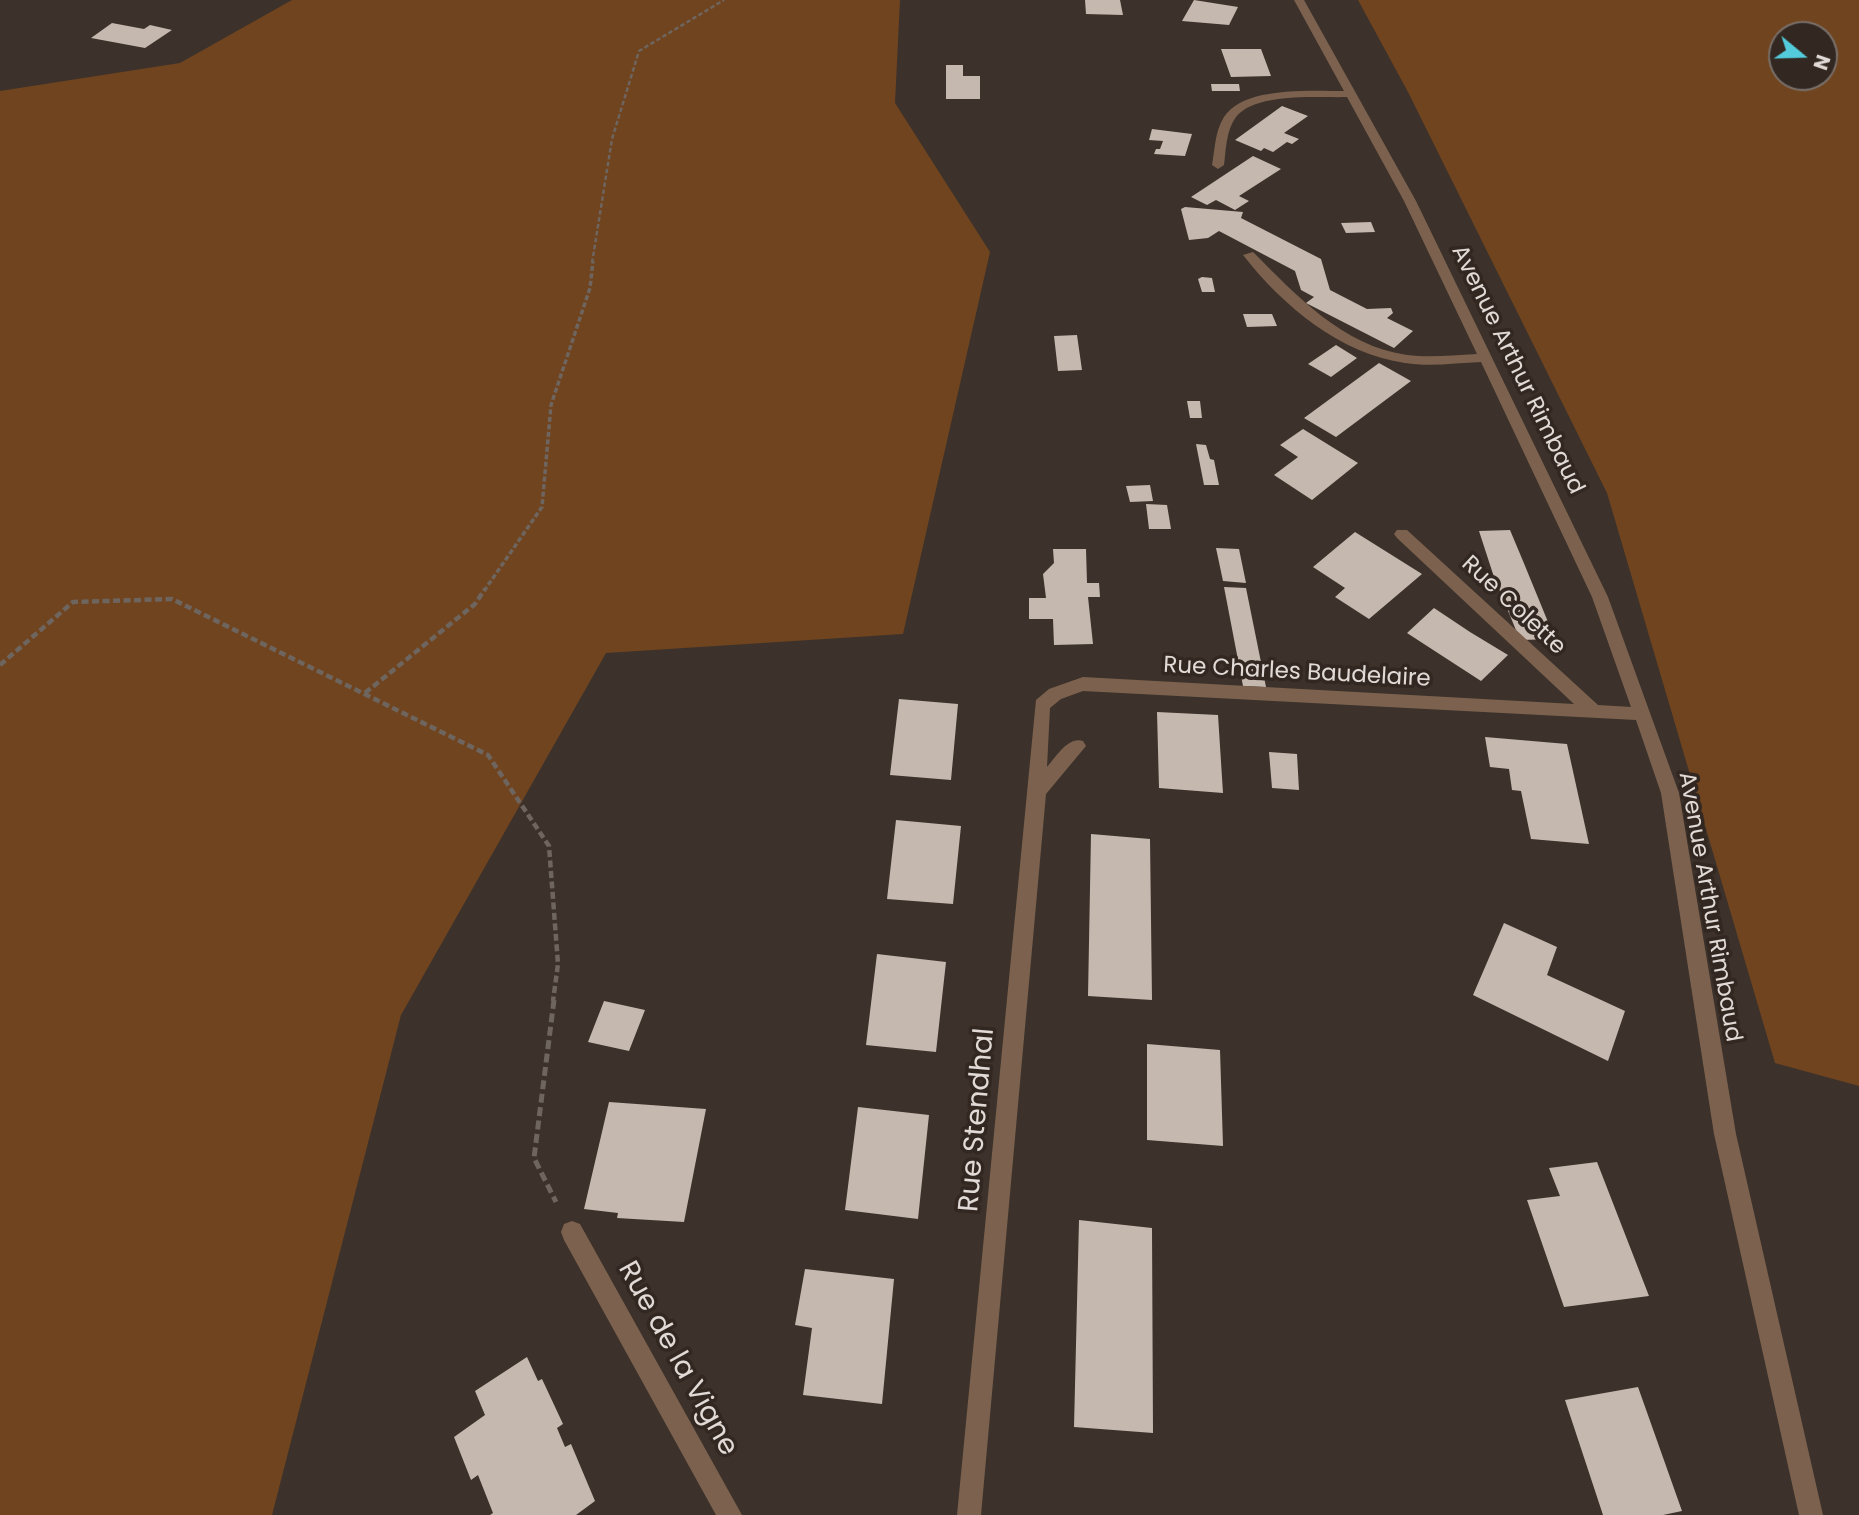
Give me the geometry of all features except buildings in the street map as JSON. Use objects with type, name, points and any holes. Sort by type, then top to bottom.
[{"type":"street","name":"Avenue Arthur Rimbaud","points":[[1299,0],[1410,201],[1600,597],[1670,793],[1725,1133],[1811,1515]]},
{"type":"street","points":[[1218,165],[1226,126],[1234,111],[1258,100],[1351,94]]},
{"type":"street","points":[[1249,255],[1305,314],[1371,352],[1406,360],[1486,358]]},
{"type":"street","name":"Rue Colette","points":[[1402,534],[1593,711]]},
{"type":"street","name":"Rue Charles Baudelaire","points":[[1037,791],[1042,705],[1055,694],[1083,684],[1642,714]]},
{"type":"street","points":[[1037,791],[1077,746]]},
{"type":"street","name":"Rue Stendhal","points":[[969,1515],[1037,791]]},
{"type":"street","name":"Rue de la Vigne","points":[[572,1232],[730,1515]]},
{"type":"path","points":[[365,693],[475,604],[542,507],[551,405],[590,289],[596,226],[612,139],[639,51],[724,0]]},
{"type":"path","points":[[0,666],[73,602],[172,599],[488,755],[549,846],[558,964],[534,1158],[572,1232]]},
{"type":"shaded area","points":[[292,0],[900,0],[895,103],[990,252],[903,634],[606,653],[401,1015],[272,1515],[0,1515],[0,91],[180,63]]},
{"type":"shaded area","points":[[1358,0],[1859,0],[1859,1086],[1775,1063],[1607,493],[1408,92]]}]
